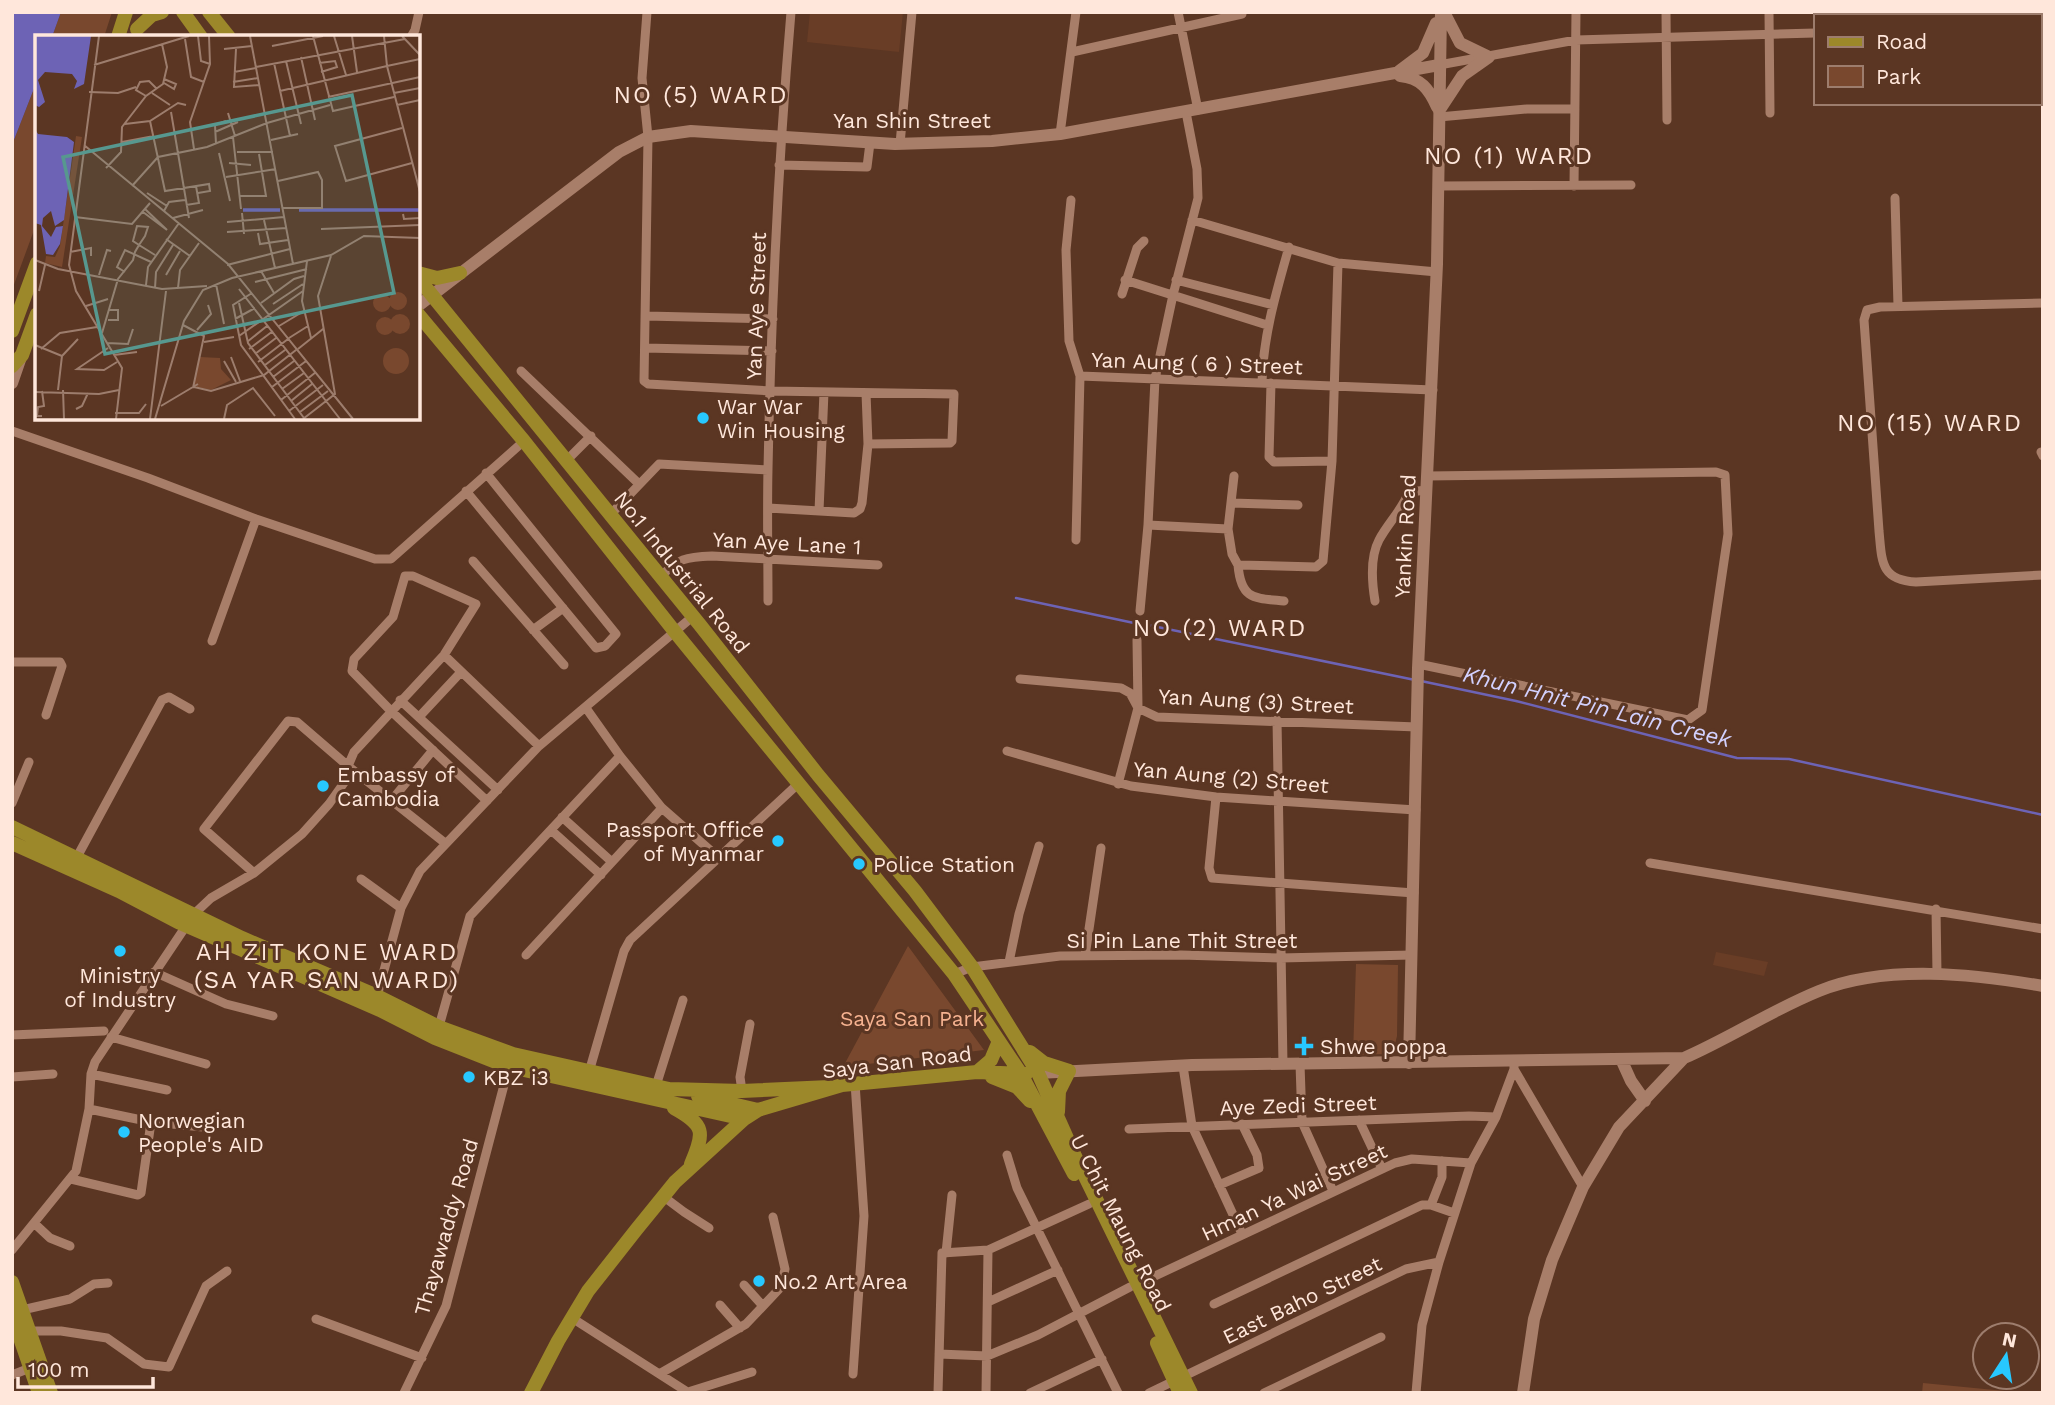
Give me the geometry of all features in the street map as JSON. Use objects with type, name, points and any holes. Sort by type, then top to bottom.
[{"type":"main road","points":[[119,35],[126,12]]},
{"type":"main road","points":[[136,33],[143,12]]},
{"type":"main road","points":[[136,33],[152,15],[162,12]]},
{"type":"main road","points":[[209,12],[225,35]]},
{"type":"main road","points":[[1438,114],[1462,76],[1489,57],[1460,43],[1441,12]]},
{"type":"main road","points":[[1393,75],[1423,53],[1441,12]]},
{"type":"main road","name":"Yankin Road","points":[[1409,1063],[1418,674],[1437,272],[1441,12]]},
{"type":"main road","points":[[181,13],[199,35]]},
{"type":"main road","name":"Yan Shin Street","points":[[420,305],[619,152],[648,136],[691,131],[900,144],[992,141],[1060,134],[1439,65]]},
{"type":"main road","points":[[1393,75],[1412,77],[1422,83],[1433,97],[1438,114]]},
{"type":"main road","points":[[12,331],[35,268]]},
{"type":"main road","points":[[420,274],[437,278],[460,274]]},
{"type":"main road","name":"No.1 Industrial Road","points":[[420,281],[567,460],[797,750],[915,891],[968,963]]},
{"type":"main road","name":"No.1 Industrial Road","points":[[420,316],[524,441],[675,632],[954,974]]},
{"type":"main road","points":[[12,383],[17,360],[35,319]]},
{"type":"main road","points":[[475,383],[492,370]]},
{"type":"main road","points":[[539,461],[556,447]]},
{"type":"main road","points":[[602,540],[614,521]]},
{"type":"main road","points":[[730,697],[744,682]]},
{"type":"main road","points":[[782,762],[797,750]]},
{"type":"main road","points":[[12,827],[74,863],[190,920],[380,1010],[437,1032],[511,1060],[605,1082],[758,1110]]},
{"type":"main road","points":[[12,843],[74,863]]},
{"type":"main road","points":[[190,920],[242,938],[377,996],[437,1032]]},
{"type":"main road","points":[[968,963],[1038,1073]]},
{"type":"main road","points":[[954,974],[1021,1074]]},
{"type":"main road","points":[[1523,1393],[1538,1306],[1552,1260],[1583,1187],[1619,1127],[1684,1058],[1821,990],[1867,979],[1937,974],[1997,978],[2043,986]]},
{"type":"main road","points":[[1013,1033],[1044,1063],[1069,1071],[1059,1091],[1054,1124]]},
{"type":"main road","points":[[999,1041],[991,1060],[977,1072],[1017,1087],[1054,1124]]},
{"type":"main road","name":"Saya San Road","points":[[531,1393],[572,1318],[596,1281],[688,1170],[744,1119],[758,1110],[830,1087],[977,1072],[1021,1074],[1283,1064],[1514,1065],[1684,1058]]},
{"type":"main road","points":[[1621,1059],[1631,1082],[1645,1101]]},
{"type":"main road","points":[[511,1060],[589,1072],[605,1082]]},
{"type":"main road","name":"U Chit Maung Road","points":[[1038,1073],[1054,1124],[1089,1204],[1134,1286]]},
{"type":"main road","name":"U Chit Maung Road","points":[[1021,1074],[1054,1124],[1179,1383],[1191,1393]]},
{"type":"main road","points":[[662,1092],[830,1087]]},
{"type":"main road","points":[[662,1092],[744,1119]]},
{"type":"main road","points":[[662,1092],[699,1126],[697,1149],[688,1170]]},
{"type":"main road","points":[[12,1282],[30,1368],[39,1393]]},
{"type":"main road","points":[[17,1313],[29,1331],[51,1393]]},
{"type":"street","points":[[412,35],[419,12]]},
{"type":"street","points":[[647,12],[642,78],[648,136],[645,383],[771,391],[951,393],[954,396],[950,443],[868,444]]},
{"type":"street","name":"Yan Aye Street","points":[[768,601],[768,470],[780,137],[791,12]]},
{"type":"street","points":[[900,144],[912,12]]},
{"type":"street","points":[[1060,134],[1076,12]]},
{"type":"street","points":[[1140,611],[1148,525],[1155,379],[1176,281],[1198,198],[1192,111],[1178,12]]},
{"type":"street","points":[[1574,186],[1576,12]]},
{"type":"street","points":[[1666,12],[1667,120]]},
{"type":"street","points":[[1769,12],[1770,113]]},
{"type":"street","points":[[1072,51],[1242,13]]},
{"type":"street","points":[[1439,65],[1576,40],[1814,33]]},
{"type":"street","points":[[1438,114],[1575,109]]},
{"type":"street","points":[[779,165],[864,168],[869,165],[870,142]]},
{"type":"street","points":[[1439,186],[1631,185]]},
{"type":"street","points":[[1895,198],[1898,306]]},
{"type":"street","points":[[1071,200],[1066,250],[1069,341],[1080,376]]},
{"type":"street","points":[[1192,220],[1338,262],[1437,272]]},
{"type":"street","points":[[1122,294],[1137,248],[1144,241]]},
{"type":"street","points":[[1289,247],[1264,343],[1269,457],[1274,462],[1332,461]]},
{"type":"street","points":[[1238,565],[1316,567],[1323,561],[1332,461],[1338,262]]},
{"type":"street","points":[[1125,280],[1267,325]]},
{"type":"street","points":[[1176,281],[1273,305]]},
{"type":"street","points":[[2043,303],[1898,306],[1867,310],[1864,320],[1882,562],[1892,577],[1901,581],[2043,575]]},
{"type":"street","points":[[646,316],[773,319]]},
{"type":"street","points":[[645,348],[772,351]]},
{"type":"street","points":[[521,371],[638,483]]},
{"type":"street","name":"Yan Aung ( 6 ) Street","points":[[1076,540],[1080,376],[1433,390]]},
{"type":"street","points":[[819,511],[824,392]]},
{"type":"street","points":[[768,508],[854,513],[859,509],[862,503],[868,444],[866,393]]},
{"type":"street","points":[[12,431],[375,559],[391,559],[524,441]]},
{"type":"street","points":[[567,460],[591,436]]},
{"type":"street","points":[[614,521],[638,483],[659,464],[768,470]]},
{"type":"street","points":[[1418,674],[1688,720],[1702,710],[1728,534],[1727,484],[1725,475],[1716,472],[1427,476]]},
{"type":"street","points":[[466,491],[596,648],[605,646],[616,634],[486,473]]},
{"type":"street","points":[[1234,477],[1228,529],[1232,554],[1238,565],[1239,580],[1245,592],[1254,598],[1284,601]]},
{"type":"street","points":[[1375,601],[1372,583],[1377,542],[1409,492],[1427,490]]},
{"type":"street","points":[[1232,503],[1298,505]]},
{"type":"street","points":[[212,641],[256,519]]},
{"type":"street","points":[[1148,525],[1228,529]]},
{"type":"street","name":"Yan Aye Lane 1","points":[[660,578],[670,566],[687,557],[878,565]]},
{"type":"street","points":[[473,561],[564,665]]},
{"type":"street","points":[[12,1250],[71,1179],[80,1158],[89,1109],[91,1074],[107,1034],[190,920],[211,898],[254,873],[302,834],[329,804],[346,780],[354,752],[390,710],[444,655],[475,604],[413,576],[405,576],[393,617],[354,659],[352,671],[390,710],[487,801]]},
{"type":"street","points":[[533,630],[562,608]]},
{"type":"street","points":[[377,996],[401,908],[420,870],[539,746],[691,618]]},
{"type":"street","points":[[1118,784],[1138,708],[1137,640]]},
{"type":"street","points":[[444,655],[539,746]]},
{"type":"street","points":[[12,662],[60,662],[62,666],[46,715]]},
{"type":"street","points":[[419,717],[461,672]]},
{"type":"street","name":"Yan Aung (3) Street","points":[[1020,679],[1121,688],[1130,693],[1138,708],[1157,717],[1417,727]]},
{"type":"street","points":[[74,863],[162,700],[169,697],[190,709]]},
{"type":"street","points":[[400,700],[498,790]]},
{"type":"street","points":[[586,708],[662,808],[720,859]]},
{"type":"street","points":[[1277,720],[1283,1064]]},
{"type":"street","points":[[254,873],[204,829],[288,721],[297,722],[445,843]]},
{"type":"street","points":[[391,801],[433,750]]},
{"type":"street","name":"Yan Aung (2) Street","points":[[1007,751],[1118,784],[1216,797],[1416,810]]},
{"type":"street","points":[[437,1032],[470,916],[620,756]]},
{"type":"street","points":[[12,803],[29,762]]},
{"type":"street","points":[[589,1072],[624,951],[630,940],[799,783]]},
{"type":"street","points":[[1216,797],[1209,868],[1212,878],[1414,893]]},
{"type":"street","points":[[526,955],[662,808]]},
{"type":"street","points":[[562,817],[612,862]]},
{"type":"street","points":[[551,830],[601,875]]},
{"type":"street","points":[[1009,962],[1019,914],[1039,846]]},
{"type":"street","points":[[1085,956],[1101,848]]},
{"type":"street","points":[[1650,863],[2043,929]]},
{"type":"street","points":[[361,879],[401,908]]},
{"type":"street","points":[[1936,909],[1937,974]]},
{"type":"street","name":"Si Pin Lane Thit Street","points":[[954,974],[968,963],[1085,956],[1280,958],[1412,955]]},
{"type":"street","points":[[154,972],[226,1004],[273,1016]]},
{"type":"street","points":[[662,1092],[683,1000]]},
{"type":"street","points":[[742,1091],[740,1077],[750,1024]]},
{"type":"street","points":[[12,1035],[107,1034],[206,1064]]},
{"type":"street","name":"Thayawaddy Road","points":[[404,1393],[446,1306],[511,1060]]},
{"type":"street","points":[[1300,1064],[1302,1122],[1333,1191]]},
{"type":"street","points":[[1416,1393],[1422,1325],[1438,1262],[1471,1163],[1496,1117],[1514,1065]]},
{"type":"street","points":[[1514,1065],[1583,1187]]},
{"type":"street","points":[[1183,1066],[1192,1126],[1242,1234]]},
{"type":"street","points":[[12,1077],[53,1074]]},
{"type":"street","points":[[91,1074],[167,1090]]},
{"type":"street","points":[[853,1374],[864,1216],[855,1083]]},
{"type":"street","points":[[89,1109],[151,1122],[203,1127]]},
{"type":"street","name":"Aye Zedi Street","points":[[1129,1129],[1496,1117]]},
{"type":"street","points":[[1359,1120],[1382,1169]]},
{"type":"street","points":[[71,1179],[141,1194],[151,1122]]},
{"type":"street","points":[[1219,1185],[1259,1168],[1258,1155],[1242,1124]]},
{"type":"street","points":[[1006,1155],[1017,1188],[1118,1393]]},
{"type":"street","name":"Hman Ya Wai Street","points":[[987,1356],[1038,1335],[1134,1286],[1382,1169],[1412,1159],[1471,1163]]},
{"type":"street","points":[[1431,1205],[1442,1177],[1442,1161]]},
{"type":"street","points":[[938,1393],[944,1253],[952,1195]]},
{"type":"street","points":[[664,1197],[709,1228]]},
{"type":"street","points":[[944,1253],[988,1250],[1089,1204]]},
{"type":"street","points":[[1214,1304],[1422,1205],[1431,1205],[1454,1213]]},
{"type":"street","points":[[661,1373],[740,1328],[782,1287],[785,1269],[773,1217]]},
{"type":"street","points":[[34,1223],[50,1238],[70,1246]]},
{"type":"street","points":[[986,1393],[988,1250]]},
{"type":"street","name":"East Baho Street","points":[[1149,1393],[1179,1383],[1406,1269],[1438,1262]]},
{"type":"street","points":[[988,1302],[1058,1270]]},
{"type":"street","points":[[29,1331],[107,1338],[144,1364],[169,1367],[206,1286],[227,1271]]},
{"type":"street","points":[[17,1313],[70,1299],[94,1284],[108,1283]]},
{"type":"street","points":[[744,1285],[763,1306]]},
{"type":"street","points":[[720,1305],[740,1328]]},
{"type":"street","points":[[572,1318],[689,1392],[752,1372]]},
{"type":"street","points":[[316,1319],[422,1358]]},
{"type":"street","points":[[1264,1393],[1381,1337]]},
{"type":"street","points":[[939,1353],[987,1356]]},
{"type":"street","points":[[1030,1393],[1102,1359]]},
{"type":"street","points":[[12,1374],[30,1368]]},
{"type":"shaded area","points":[[12,12],[61,12],[53,35],[35,35],[35,86],[12,145]]},
{"type":"shaded area","points":[[810,12],[903,12],[899,52],[807,42]]},
{"type":"shaded area","points":[[1716,952],[1768,962],[1764,976],[1713,965]]},
{"type":"green space","points":[[61,12],[112,12],[105,35],[53,35]]},
{"type":"green space","points":[[35,86],[35,227],[12,290],[12,145]]},
{"type":"green space","name":"Saya San Park","points":[[908,946],[984,1050],[843,1067]]},
{"type":"green space","points":[[1356,964],[1398,965],[1397,1036],[1394,1048],[1385,1054],[1353,1055]]},
{"type":"green space","points":[[1923,1383],[1971,1388],[1971,1391],[2015,1392],[2015,1393],[1922,1393]]},
{"type":"waterway","name":"Khun Hnit Pin Lain Creek","points":[[1016,598],[1134,623]]},
{"type":"waterway","name":"Khun Hnit Pin Lain Creek","points":[[1143,624],[1415,680]]},
{"type":"waterway","name":"Khun Hnit Pin Lain Creek","points":[[1421,681],[1516,701],[1737,758],[1789,759],[2043,815]]},
{"type":"place","name":"War War Win Housing","points":[[703,418]]},
{"type":"place","name":"Embassy of Cambodia","points":[[323,786]]},
{"type":"place","name":"Passport Office of Myanmar","points":[[778,841]]},
{"type":"place","name":"Police Station","points":[[859,864]]},
{"type":"place","name":"Ministry of Industry","points":[[120,951]]},
{"type":"place","name":"Shwe poppa","points":[[1304,1046]]},
{"type":"place","name":"KBZ i3","points":[[469,1077]]},
{"type":"place","name":"Norwegian People's AID","points":[[124,1132]]},
{"type":"place","name":"No.2 Art Area","points":[[759,1281]]},
{"type":"district","name":"NO (5) WARD","points":[[701,95]]},
{"type":"district","name":"NO (1) WARD","points":[[1509,156]]},
{"type":"district","name":"NO (15) WARD","points":[[1930,423]]},
{"type":"district","name":"NO (2) WARD","points":[[1220,628]]},
{"type":"district","name":"AH ZIT KONE WARD (SA YAR SAN WARD)","points":[[327,966]]}]
